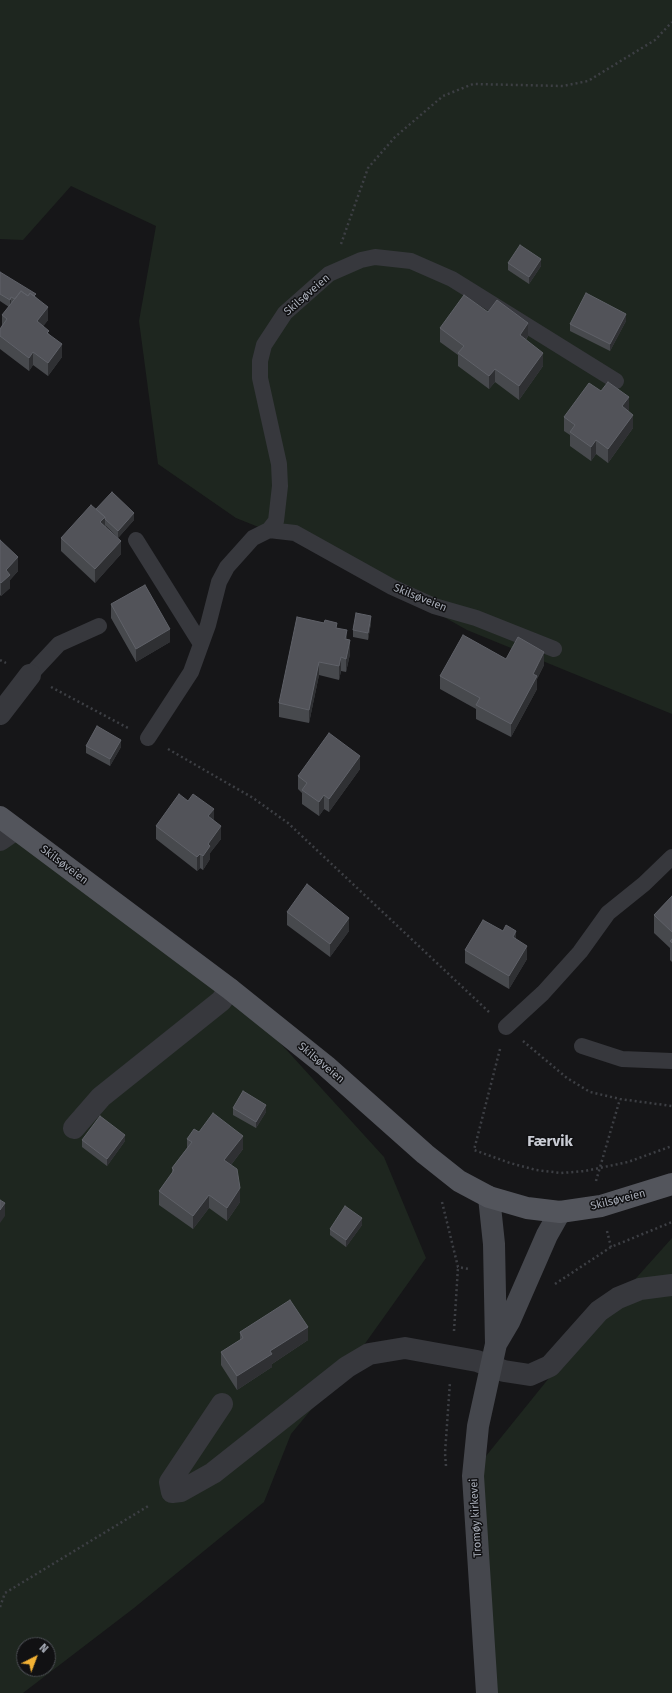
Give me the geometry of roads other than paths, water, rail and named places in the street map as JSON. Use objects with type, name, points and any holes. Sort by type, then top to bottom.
[{"type":"main road","name":"Skilsøveien","points":[[5,829],[230,989],[326,1066],[425,1154],[459,1181],[489,1197],[526,1208],[560,1212],[601,1206],[672,1184]]},
{"type":"main road","name":"Tromøy kirkevei","points":[[487,1693],[473,1476],[478,1426],[496,1344],[494,1244],[489,1197]]},
{"type":"main road","name":"Tromøy kirkevei","points":[[496,1344],[509,1322],[547,1234],[560,1212]]},
{"type":"street","points":[[0,714],[30,675]]},
{"type":"street","points":[[74,1128],[102,1097],[221,1001],[230,989]]},
{"type":"street","points":[[222,1404],[170,1482],[172,1492],[181,1491],[213,1473],[348,1367],[369,1354],[405,1348],[477,1361],[504,1371],[530,1375],[550,1366],[599,1312],[618,1298],[640,1288],[672,1285]]},
{"type":"lane","name":"Skilsøveien","points":[[269,530],[276,521],[280,486],[279,464],[260,378],[260,361],[264,345],[285,312],[329,274],[361,260],[375,257],[411,261],[452,279],[616,381]]},
{"type":"lane","name":"Skilsøveien","points":[[269,530],[295,533],[399,590],[434,606],[476,618],[554,649]]},
{"type":"lane","points":[[148,738],[191,672],[208,625],[220,582],[227,567],[253,538],[269,530]]},
{"type":"lane","points":[[136,540],[201,644]]},
{"type":"lane","points":[[30,675],[59,644],[99,626]]},
{"type":"lane","points":[[506,1027],[543,993],[580,952],[608,913],[644,884],[672,857]]},
{"type":"lane","points":[[582,1046],[622,1059],[672,1060]]},
{"type":"district","name":"Færvik","points":[[550,1142]]}]
